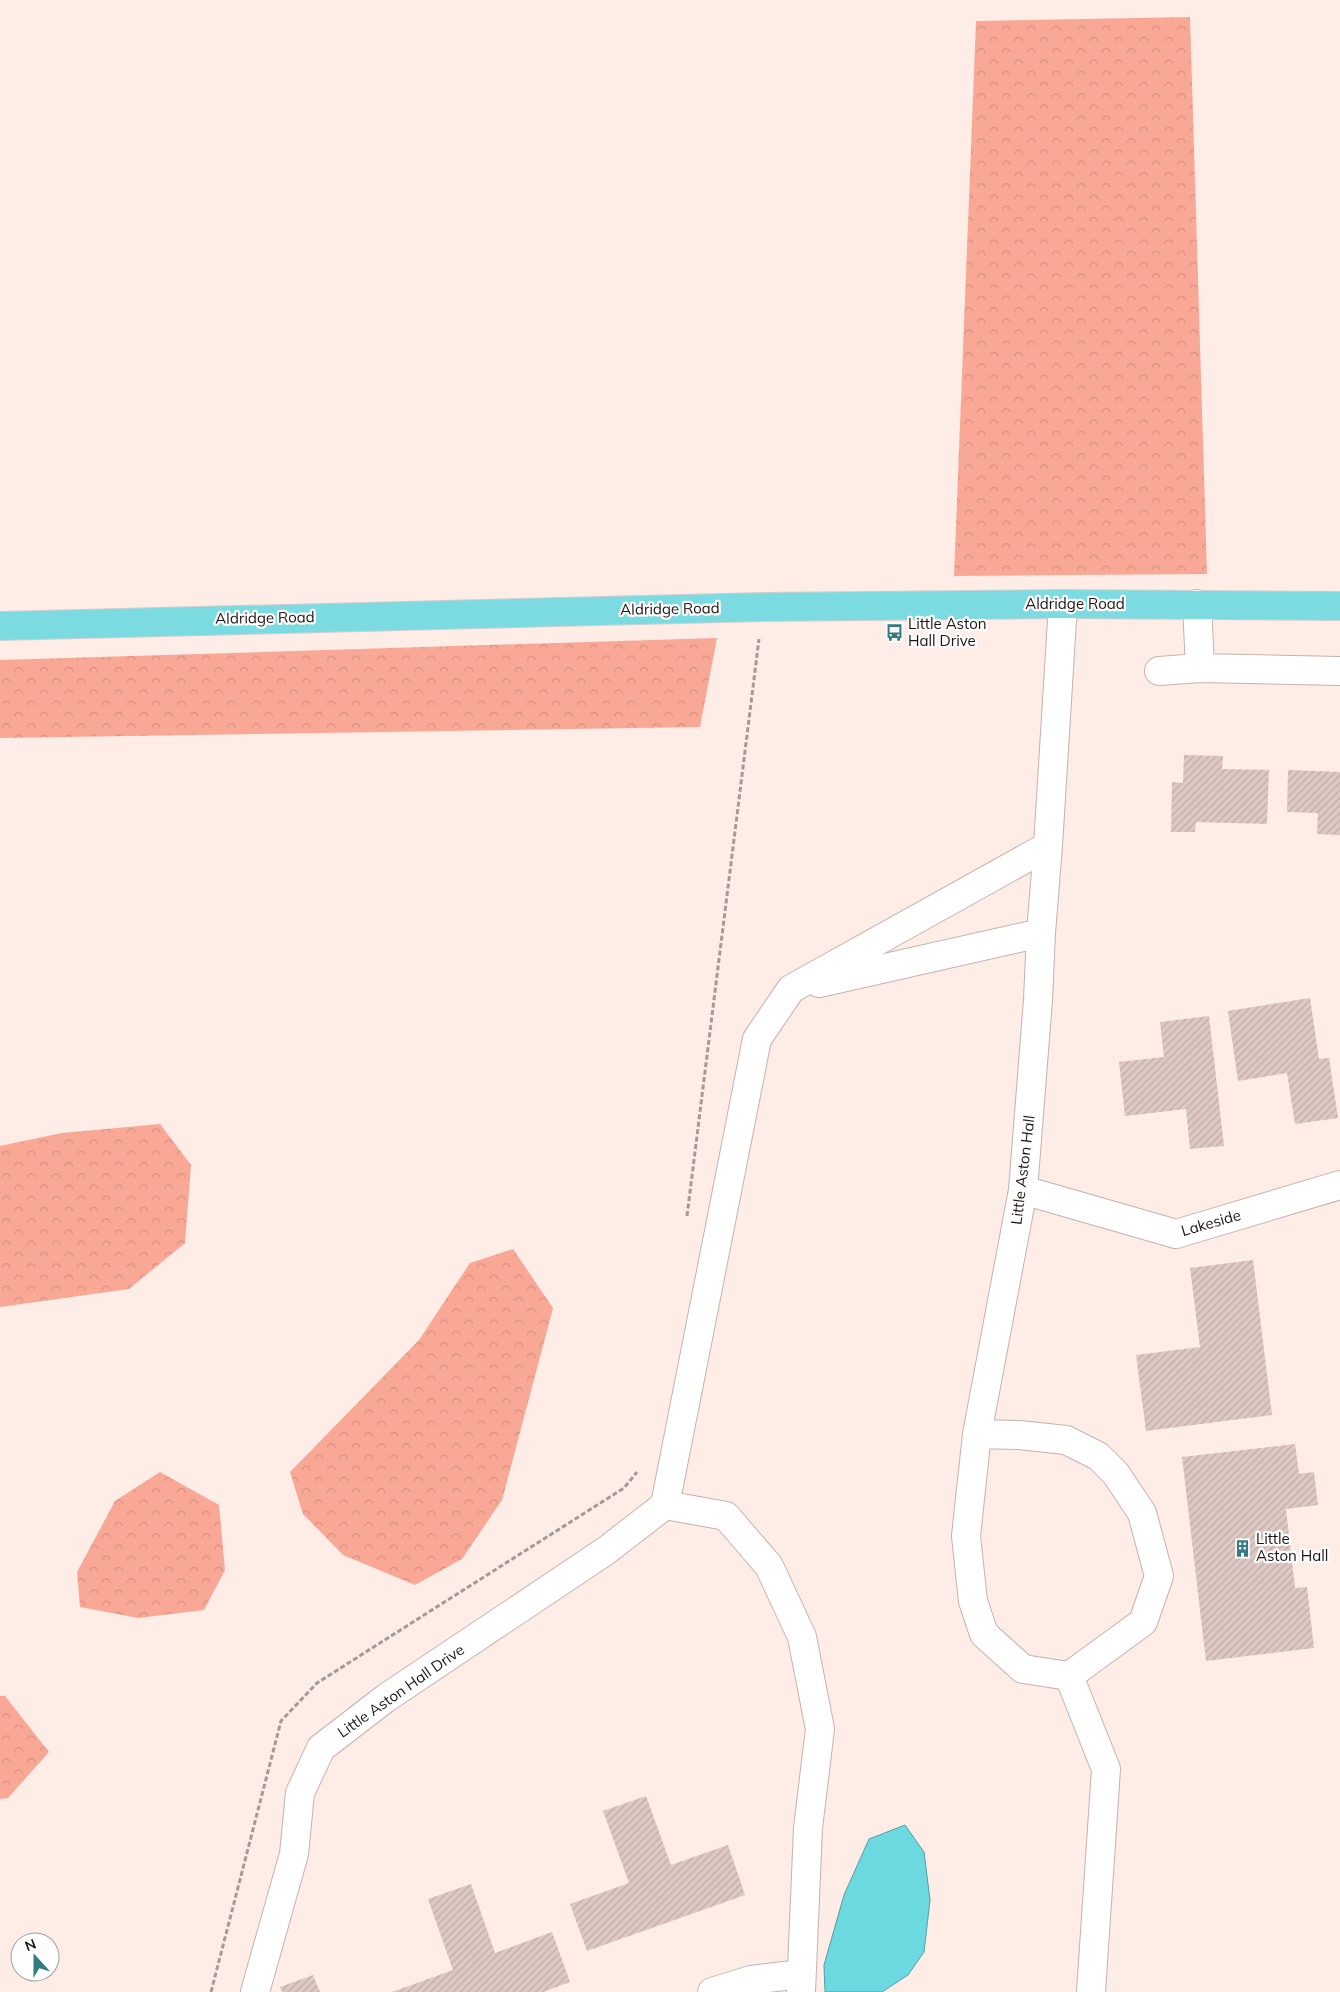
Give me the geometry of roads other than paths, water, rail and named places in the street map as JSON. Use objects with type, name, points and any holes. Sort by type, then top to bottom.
[{"type":"main road","name":"Aldridge Road","points":[[0,626],[763,606],[1063,604],[1340,606]]},
{"type":"street","name":"Little Aston Hall","points":[[1063,604],[1024,1190],[977,1434],[966,1536],[973,1601],[984,1634],[1023,1669],[1069,1676]]},
{"type":"street","points":[[1197,604],[1200,668]]},
{"type":"street","points":[[1159,671],[1200,668],[1340,671]]},
{"type":"street","points":[[712,1992],[751,1980],[801,1983],[808,1828],[820,1729],[802,1637],[769,1566],[726,1516],[665,1504],[757,1039],[791,990],[1048,846]]},
{"type":"street","points":[[791,990],[1041,933]]},
{"type":"street","name":"Lakeside","points":[[1024,1190],[1176,1234],[1340,1185]]},
{"type":"street","points":[[977,1434],[1019,1435],[1066,1440],[1098,1456],[1116,1474],[1142,1513],[1158,1576],[1143,1622],[1069,1676],[1106,1769],[1092,1992]]},
{"type":"street","name":"Little Aston Hall Drive","points":[[255,1992],[294,1854],[300,1794],[321,1748],[386,1698],[607,1550],[665,1504]]},
{"type":"water","points":[[905,1825],[924,1852],[930,1900],[924,1952],[908,1975],[882,1992],[825,1992],[824,1965],[844,1895],[869,1839]]},
{"type":"place","name":"Little Aston Hall Drive","points":[[894,633]]},
{"type":"place","name":"Little Aston Hall","points":[[1242,1548]]}]
